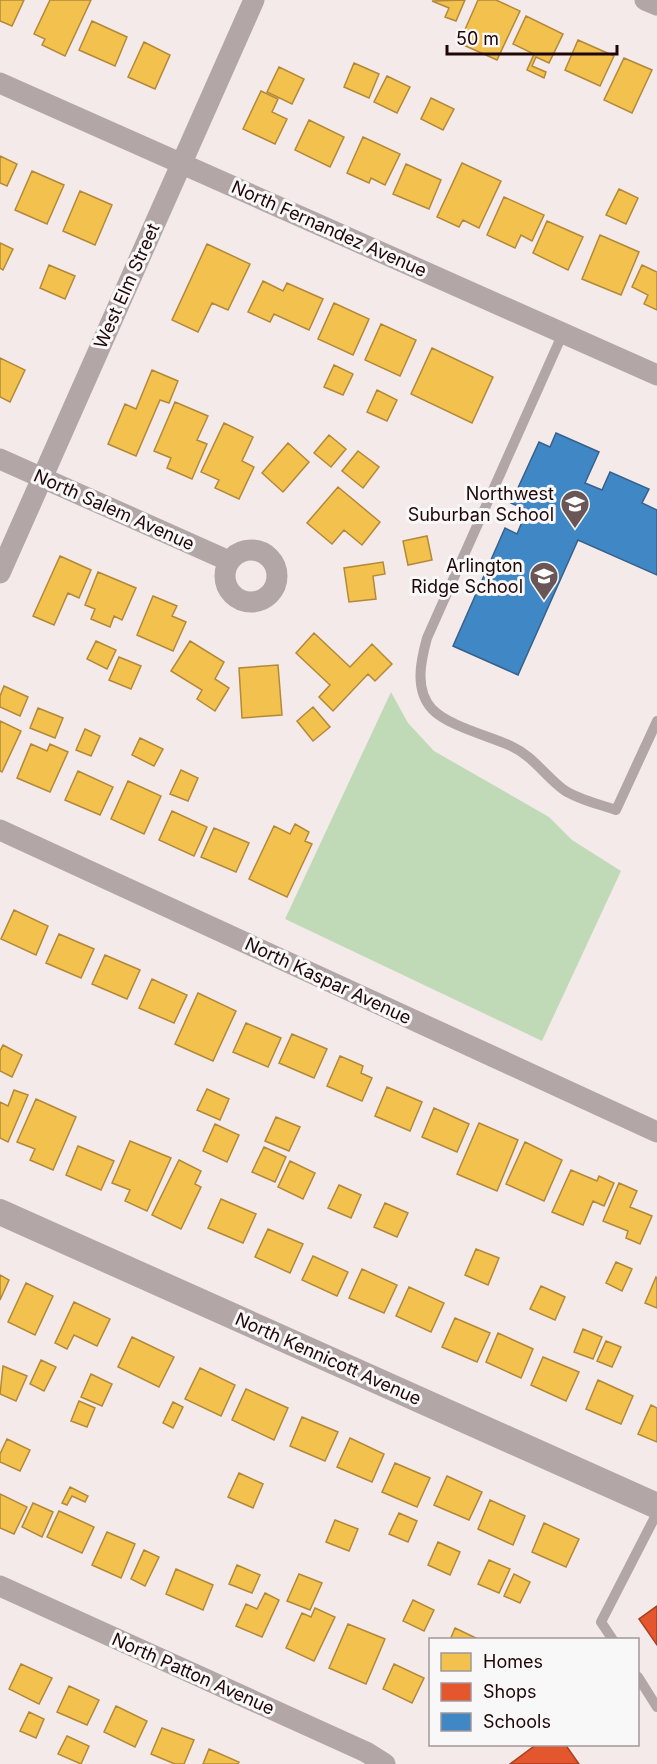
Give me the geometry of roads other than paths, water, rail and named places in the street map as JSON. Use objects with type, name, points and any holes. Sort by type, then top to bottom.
[{"type":"street","name":"West Elm Street","points":[[0,573],[254,0]]},
{"type":"street","points":[[645,0],[657,5]]},
{"type":"street","name":"North Fernandez Avenue","points":[[0,83],[657,375]]},
{"type":"street","name":"North Salem Avenue","points":[[0,459],[229,561]]},
{"type":"street","name":"North Kaspar Avenue","points":[[0,831],[657,1132]]},
{"type":"street","name":"North Kennicott Avenue","points":[[0,1212],[657,1506]]},
{"type":"street","name":"North Patton Avenue","points":[[0,1586],[366,1752],[385,1764]]},
{"type":"lane","points":[[563,333],[427,638],[419,664],[424,695],[431,708],[442,717],[513,747],[531,757],[564,790],[616,810],[657,721]]},
{"type":"lane","points":[[612,1638],[602,1622],[657,1513]]},
{"type":"lane","points":[[639,1679],[657,1707]]},
{"type":"place","name":"Northwest Suburban School","points":[[575,530]]},
{"type":"place","name":"Arlington Ridge School","points":[[544,602]]}]
